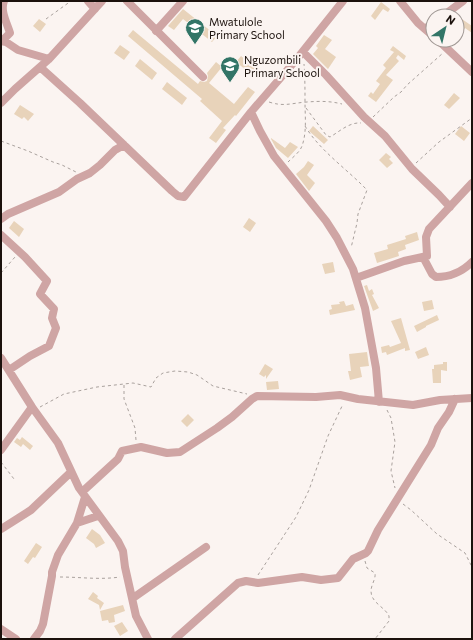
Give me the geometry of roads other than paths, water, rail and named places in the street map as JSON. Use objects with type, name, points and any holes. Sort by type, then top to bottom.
[{"type":"street","points":[[4,1],[2,11],[10,33],[2,41],[18,50],[49,59]]},
{"type":"street","points":[[88,1],[95,9]]},
{"type":"street","points":[[1,103],[49,59],[102,1]]},
{"type":"street","points":[[127,1],[203,77]]},
{"type":"street","points":[[156,31],[184,1]]},
{"type":"street","points":[[40,67],[124,144],[172,191],[178,196],[184,197],[251,112],[304,52],[343,1]]},
{"type":"street","points":[[400,1],[418,23],[425,29]]},
{"type":"street","points":[[454,8],[463,1]]},
{"type":"street","points":[[447,48],[472,72]]},
{"type":"street","points":[[304,52],[384,136],[410,167],[450,207]]},
{"type":"street","points":[[251,112],[260,132],[274,156],[282,168],[326,221],[348,258],[365,308],[381,402]]},
{"type":"street","points":[[1,219],[6,215],[59,192],[77,179],[90,173],[103,163],[115,150],[124,144]]},
{"type":"street","points":[[356,278],[428,255],[426,237],[429,229],[472,183]]},
{"type":"street","points":[[1,235],[47,281],[40,294],[54,309],[52,318],[56,328],[49,346],[30,356],[9,370]]},
{"type":"street","points":[[423,257],[432,274],[436,277],[459,272],[472,262]]},
{"type":"street","points":[[1,358],[33,409],[58,442],[67,459],[71,472],[83,494],[98,516],[110,529],[123,551],[127,576],[139,622],[148,639]]},
{"type":"street","points":[[34,639],[43,624],[52,572],[58,555],[77,523],[83,494],[118,459],[122,451],[142,448],[167,453],[180,452],[217,428],[257,396],[316,397],[331,395],[416,405],[455,398],[472,398]]},
{"type":"street","points":[[175,639],[234,586],[243,581],[258,583],[302,577],[321,580],[335,579],[342,574],[353,559],[365,554],[368,551],[397,497],[431,445],[438,428],[449,412],[455,398]]},
{"type":"street","points":[[1,450],[33,409]]},
{"type":"street","points":[[1,529],[31,510],[71,472]]},
{"type":"street","points":[[77,523],[98,516]]},
{"type":"street","points":[[133,598],[206,547]]},
{"type":"street","points":[[1,629],[16,639]]},
{"type":"place","name":"Mwatulole Primary School","points":[[195,45]]},
{"type":"place","name":"Nguzombili Primary School","points":[[230,83]]}]
